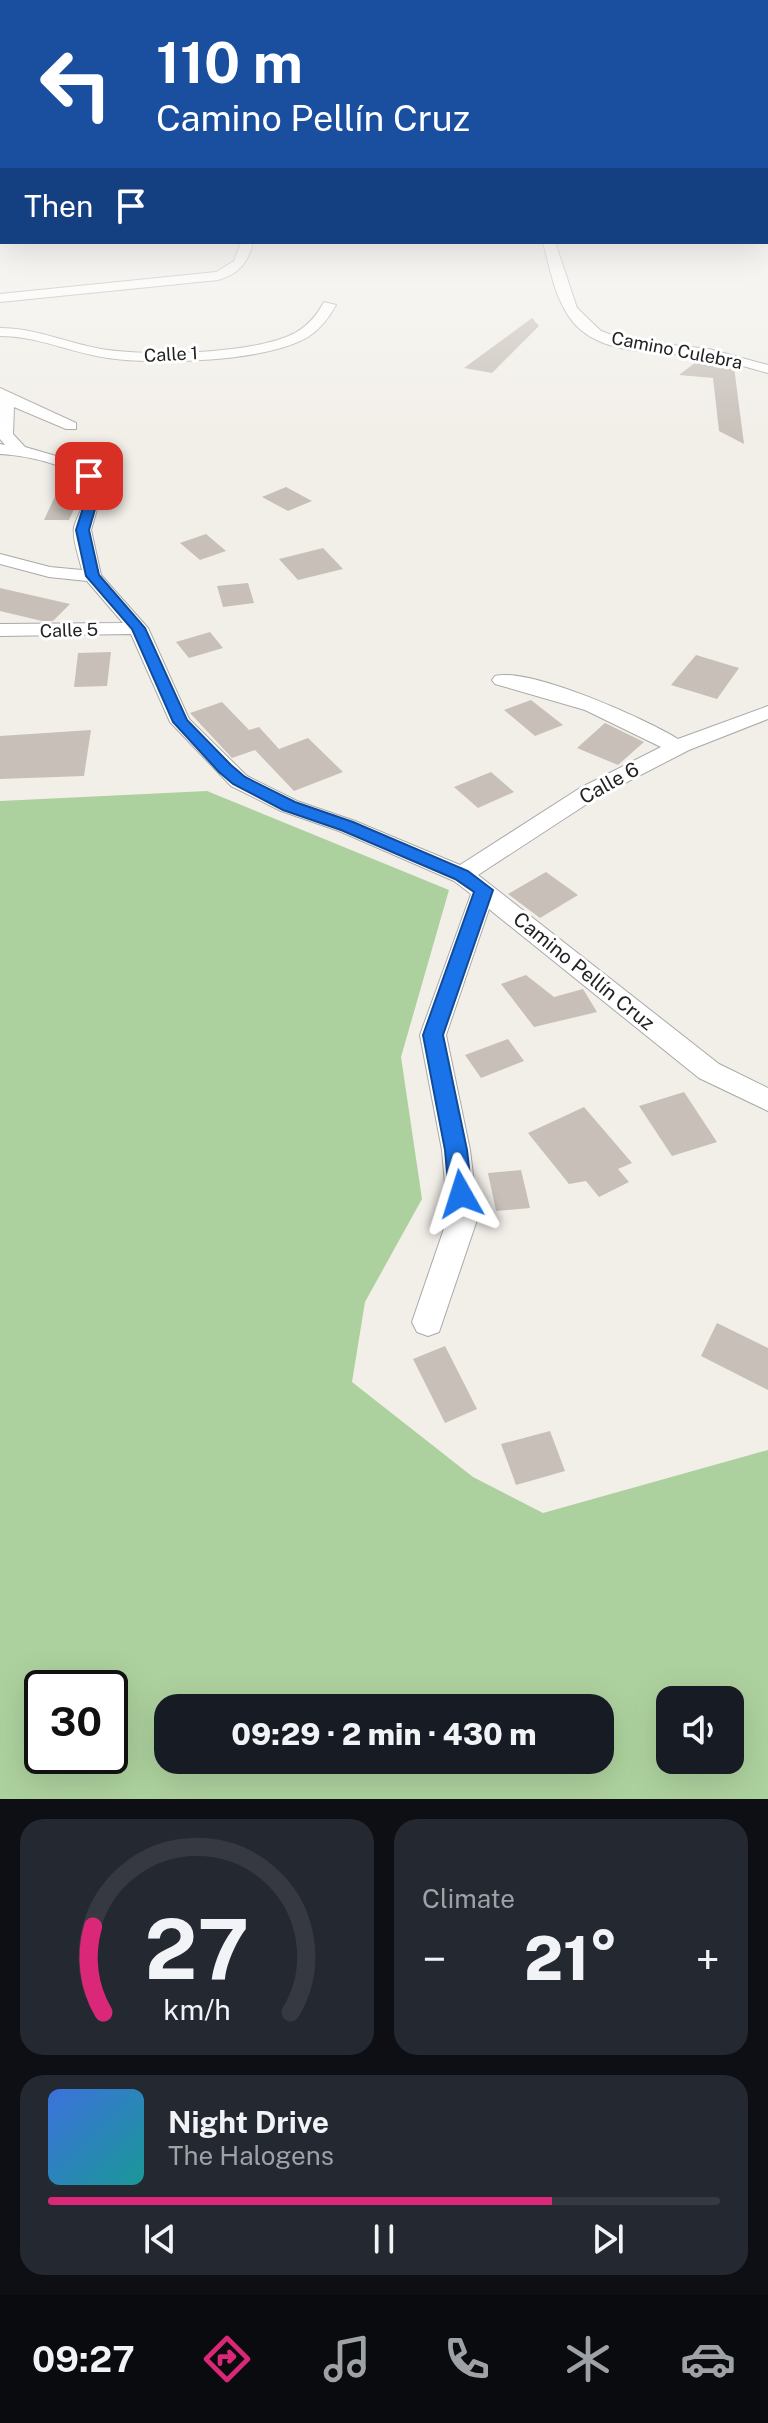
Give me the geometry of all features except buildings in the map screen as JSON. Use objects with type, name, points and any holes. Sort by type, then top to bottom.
[{"type":"street","points":[[0,298],[218,276]]},
{"type":"street","name":"Camino Culebra","points":[[559,276],[567,302],[585,327],[609,338],[631,344],[708,353],[768,369]]},
{"type":"street","name":"Calle 1","points":[[0,332],[37,334],[90,351],[129,356],[240,350],[278,345],[298,337],[322,319],[329,305]]},
{"type":"street","points":[[4,395],[71,426]]},
{"type":"street","name":"Camino Pellín Cruz","points":[[4,395],[5,435],[9,450],[74,466],[89,476],[94,492],[82,530],[92,576],[138,628],[180,722],[239,781],[289,806],[347,826],[473,883],[709,1071],[768,1100]]},
{"type":"street","points":[[0,559],[49,572],[92,576]]},
{"type":"street","name":"Calle 5","points":[[0,630],[138,628]]},
{"type":"street","points":[[502,680],[553,691],[598,706],[647,728],[676,747]]},
{"type":"street","name":"Calle 6","points":[[473,883],[588,793],[676,747],[768,712]]},
{"type":"street","points":[[428,1322],[463,1217],[456,1150],[433,1035],[473,883]]},
{"type":"green space","points":[[207,791],[449,890],[401,1057],[422,1199],[365,1302],[352,1382],[473,1477],[543,1513],[768,1450],[768,1799],[0,1799],[0,801]]},
{"type":"route","points":[[89,476],[94,492],[82,530],[92,576],[138,628],[180,722],[239,781],[289,806],[347,826],[462,875],[484,890],[433,1035],[456,1150],[461,1194]]}]
